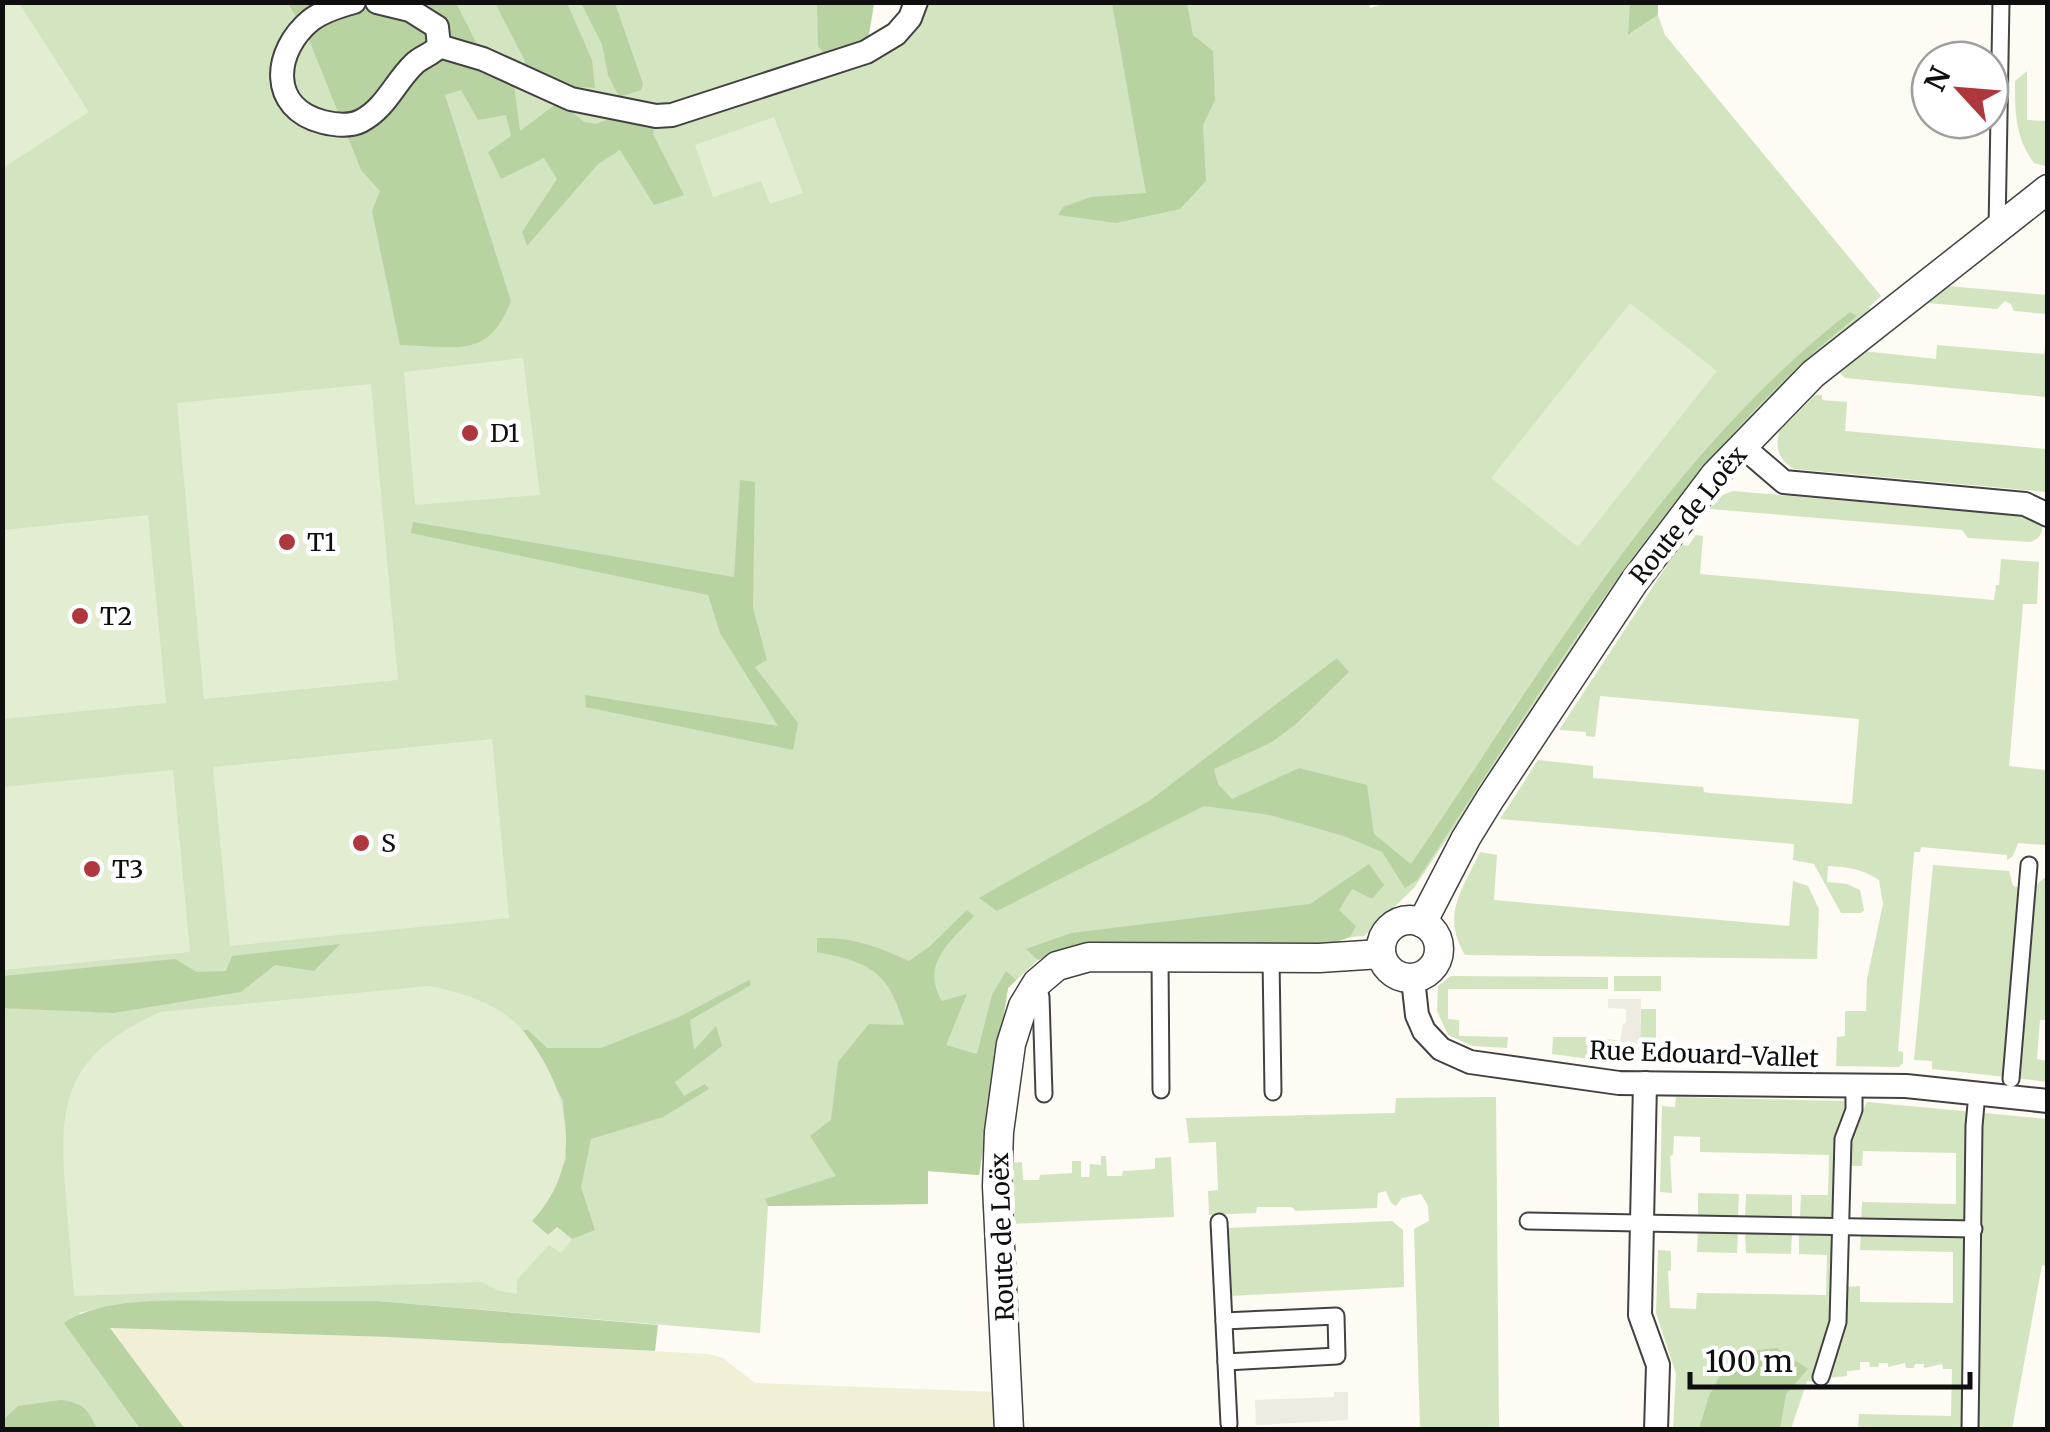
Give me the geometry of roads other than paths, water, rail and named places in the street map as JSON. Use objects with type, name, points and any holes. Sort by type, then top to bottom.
[{"type":"street","points":[[354,2],[316,16],[288,47],[282,75],[286,97],[305,116],[337,125],[360,122],[388,98],[413,65],[439,46]]},
{"type":"street","points":[[376,2],[420,14],[437,27],[439,46]]},
{"type":"street","points":[[439,46],[482,58],[570,99],[656,116],[672,115],[866,52],[896,34],[910,18],[916,2]]},
{"type":"street","points":[[1997,228],[2001,2]]},
{"type":"street","name":"Route de Loëx","points":[[1422,922],[1466,838],[1634,582],[1691,504],[1793,392],[2048,188]]},
{"type":"street","points":[[1742,446],[1784,482],[2026,504],[2048,514]]},
{"type":"street","points":[[2011,1079],[2029,866]]},
{"type":"street","points":[[1406,920],[1422,922],[1435,934],[1439,950],[1434,966],[1427,974],[1413,979],[1390,971],[1381,954],[1383,937],[1389,928],[1406,920]]},
{"type":"street","points":[[1044,1094],[1041,992],[1037,982],[1058,966],[1089,957],[1381,954]]},
{"type":"street","points":[[1160,957],[1161,1090]]},
{"type":"street","points":[[1271,958],[1273,1092]]},
{"type":"street","name":"Rue Edouard-Vallet","points":[[1413,979],[1417,1015],[1424,1031],[1449,1054],[1470,1062],[1602,1082],[1854,1085],[2048,1100]]},
{"type":"street","name":"Route de Loëx","points":[[1009,1430],[998,1156],[1012,1044],[1022,1006],[1037,982]]},
{"type":"street","points":[[1645,1084],[1640,1315],[1658,1365],[1656,1430]]},
{"type":"street","points":[[1821,1377],[1838,1322],[1843,1139],[1854,1110],[1854,1085]]},
{"type":"street","points":[[1970,1430],[1977,1093]]},
{"type":"street","points":[[1528,1220],[1974,1229]]},
{"type":"street","points":[[1220,1222],[1229,1424]]},
{"type":"street","points":[[1224,1321],[1336,1316],[1338,1356],[1226,1362]]},
{"type":"place","name":"D1","points":[[470,433]]},
{"type":"place","name":"T1","points":[[287,542]]},
{"type":"place","name":"T2","points":[[80,616]]},
{"type":"place","name":"S","points":[[361,843]]},
{"type":"place","name":"T3","points":[[92,869]]}]
